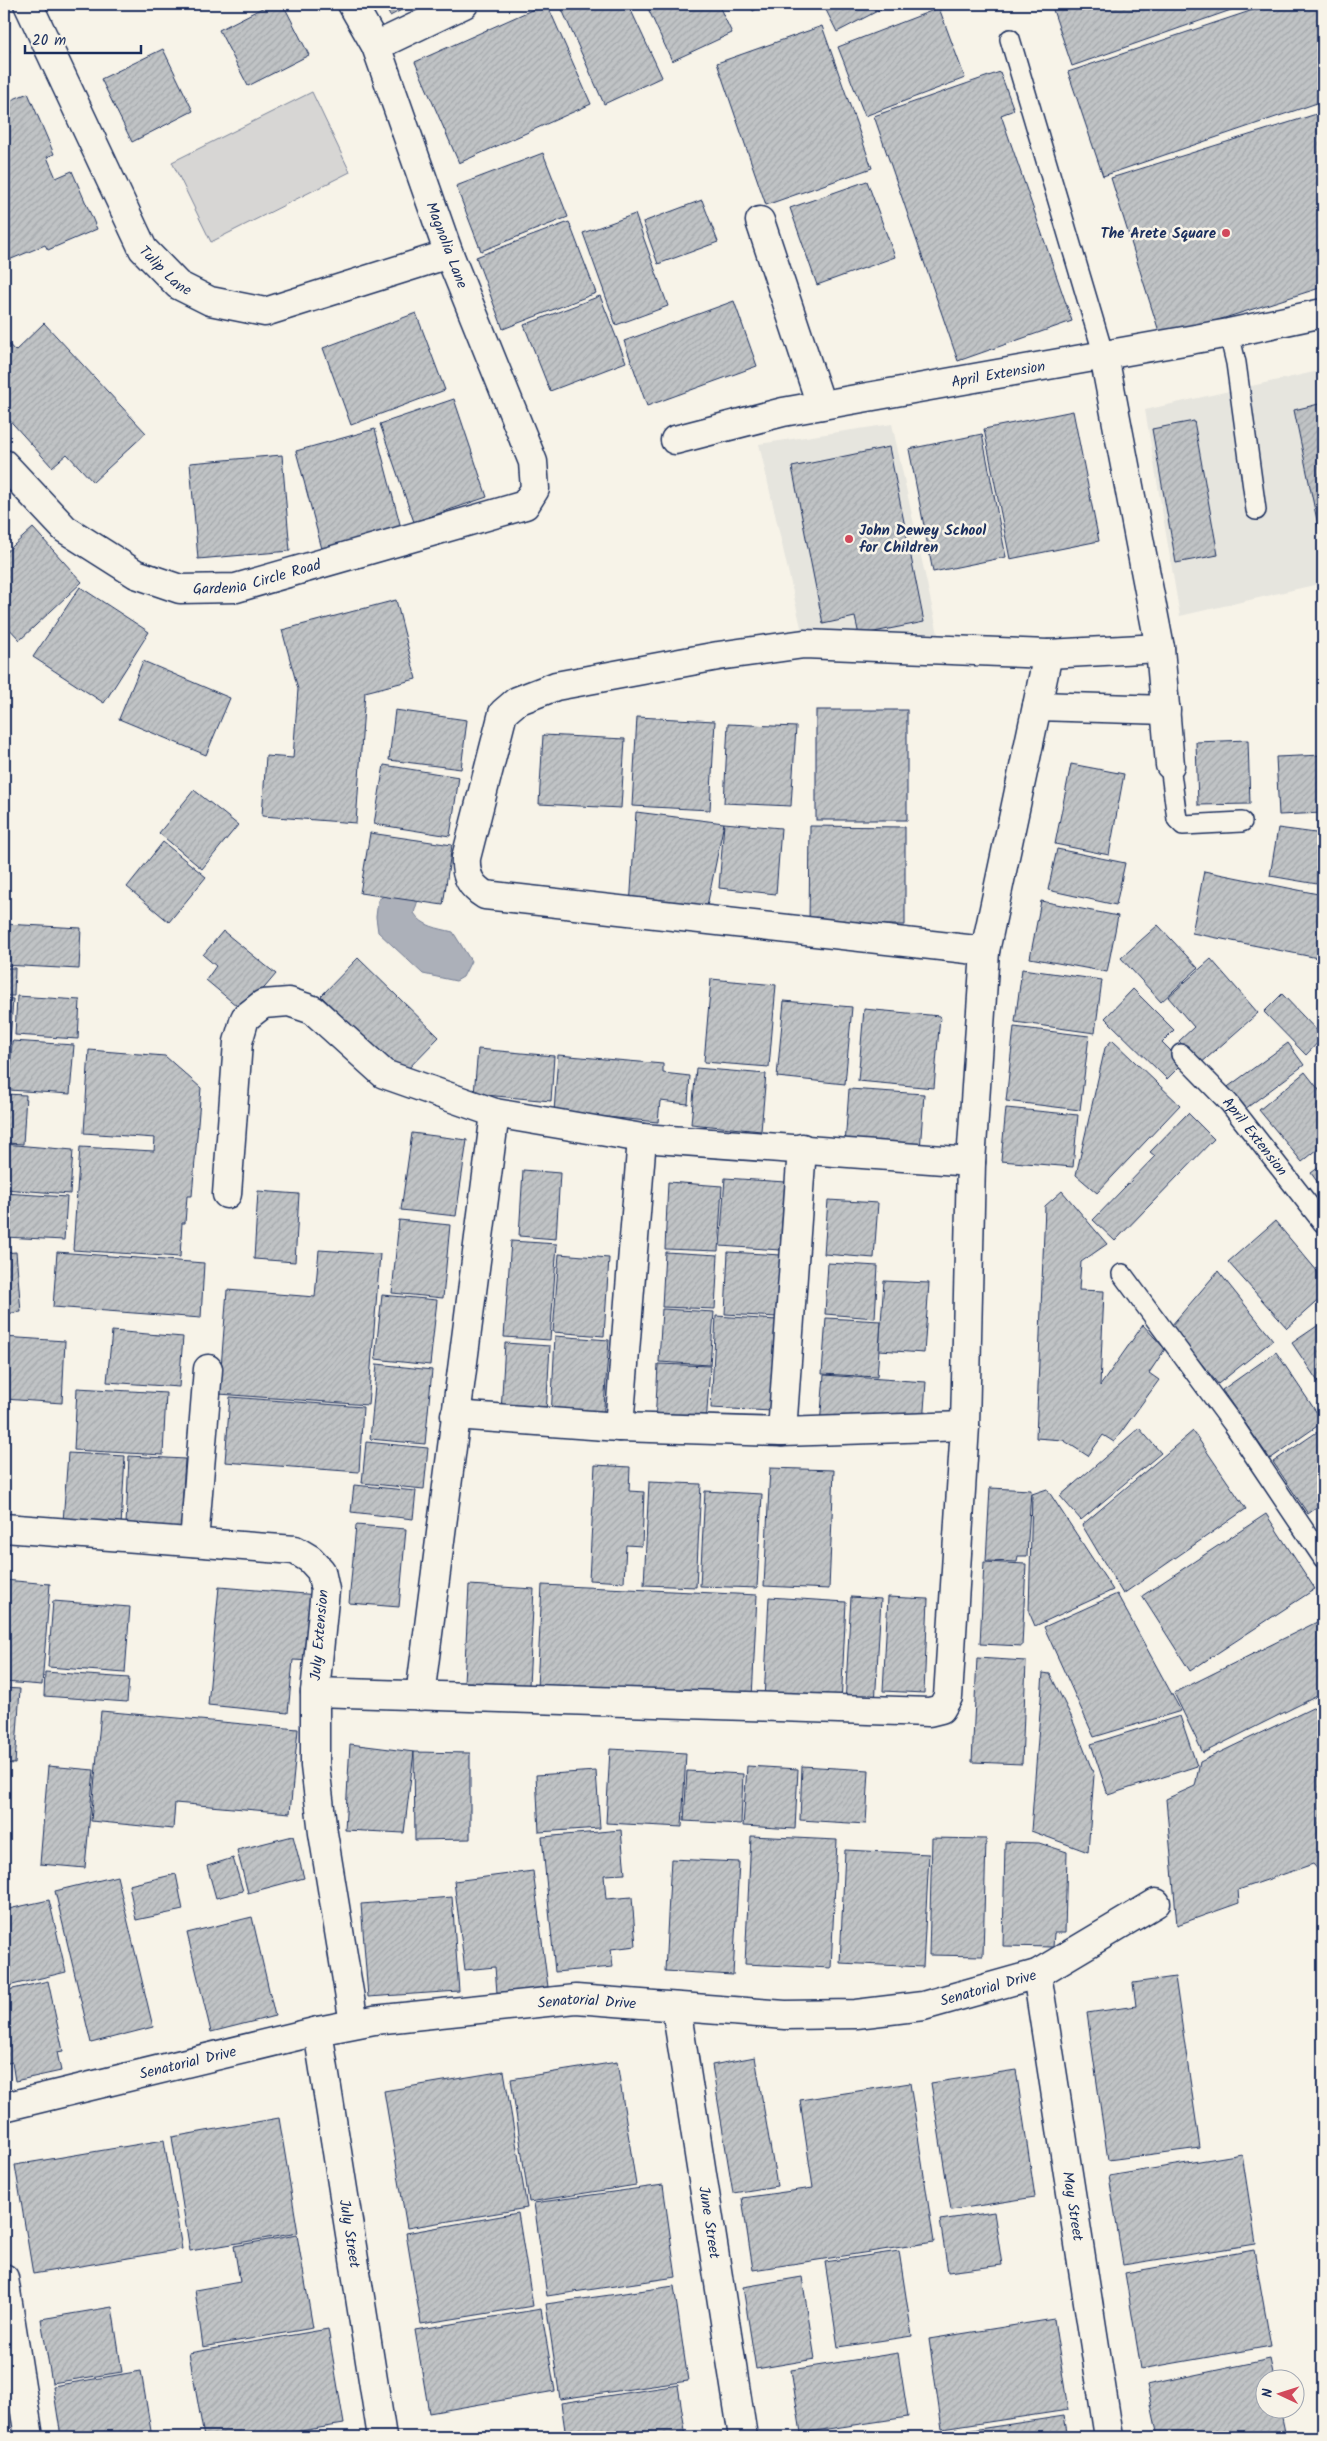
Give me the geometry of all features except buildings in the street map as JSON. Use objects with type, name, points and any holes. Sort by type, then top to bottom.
[{"type":"street","name":"Tulip Lane","points":[[28,4],[143,249],[178,284],[210,301],[265,312],[449,254]]},
{"type":"street","name":"Magnolia Lane","points":[[352,4],[376,46],[449,254],[534,462],[535,489]]},
{"type":"street","points":[[376,46],[464,4]]},
{"type":"street","points":[[760,221],[821,405]]},
{"type":"street","name":"April Extension","points":[[675,440],[783,412],[1104,356],[1229,333],[1323,313]]},
{"type":"street","points":[[1104,356],[1160,648],[1170,765]]},
{"type":"street","name":"Gardenia Circle Road","points":[[4,464],[65,529],[136,574],[180,589],[236,588],[525,505],[535,489]]},
{"type":"street","points":[[985,951],[485,894],[476,890],[469,881],[465,870],[466,858],[503,713],[517,701],[556,686],[718,656],[804,644],[1048,654],[1160,648]]},
{"type":"street","points":[[315,1692],[929,1712],[941,1709],[948,1697],[965,1426],[971,1162],[985,951],[1048,654]]},
{"type":"street","points":[[1036,706],[1166,710]]},
{"type":"street","points":[[227,1194],[238,1042],[246,1018],[263,1004],[289,1002],[313,1010],[384,1074],[495,1113],[642,1138],[802,1148],[971,1162]]},
{"type":"street","points":[[420,1696],[495,1113]]},
{"type":"street","points":[[619,1426],[642,1138]]},
{"type":"street","points":[[782,1432],[802,1148]]},
{"type":"street","points":[[194,1542],[208,1369]]},
{"type":"street","points":[[455,1415],[619,1426],[782,1432],[965,1426]]},
{"type":"street","name":"July Extension","points":[[4,1528],[295,1550],[310,1559],[321,1571],[325,1590],[315,1692],[316,1766],[323,1833],[354,2023]]},
{"type":"street","name":"Senatorial Drive","points":[[4,2106],[354,2023],[576,1999],[785,2015],[856,2014],[923,2006],[1037,1974],[1156,1903]]},
{"type":"street","name":"May Street","points":[[1037,1974],[1110,2437]]},
{"type":"street","name":"June Street","points":[[676,2007],[742,2437]]},
{"type":"street","name":"July Street","points":[[318,2031],[382,2437]]},
{"type":"street","points":[[4,2278],[30,2437]]},
{"type":"lane","points":[[1010,39],[1104,356]]},
{"type":"lane","points":[[1229,333],[1236,363],[1256,510]]},
{"type":"lane","points":[[1170,765],[1177,819],[1183,825],[1242,822]]},
{"type":"lane","name":"April Extension","points":[[1182,1054],[1229,1102],[1323,1223]]},
{"type":"lane","points":[[1122,1274],[1233,1424],[1323,1558]]},
{"type":"shaded area","points":[[312,92],[350,172],[211,242],[172,162]]},
{"type":"shaded area","points":[[1323,370],[1323,583],[1180,616],[1145,410]]},
{"type":"shaded area","name":"John Dewey School for Children","points":[[892,424],[938,634],[803,636],[759,444]]},
{"type":"shaded area","points":[[385,895],[418,900],[414,913],[418,918],[431,926],[453,932],[471,961],[463,977],[456,981],[423,974],[378,932],[376,917],[378,900]]},
{"type":"place","name":"The Arete Square","points":[[1226,233]]},
{"type":"place","name":"John Dewey School for Children","points":[[849,539]]}]
